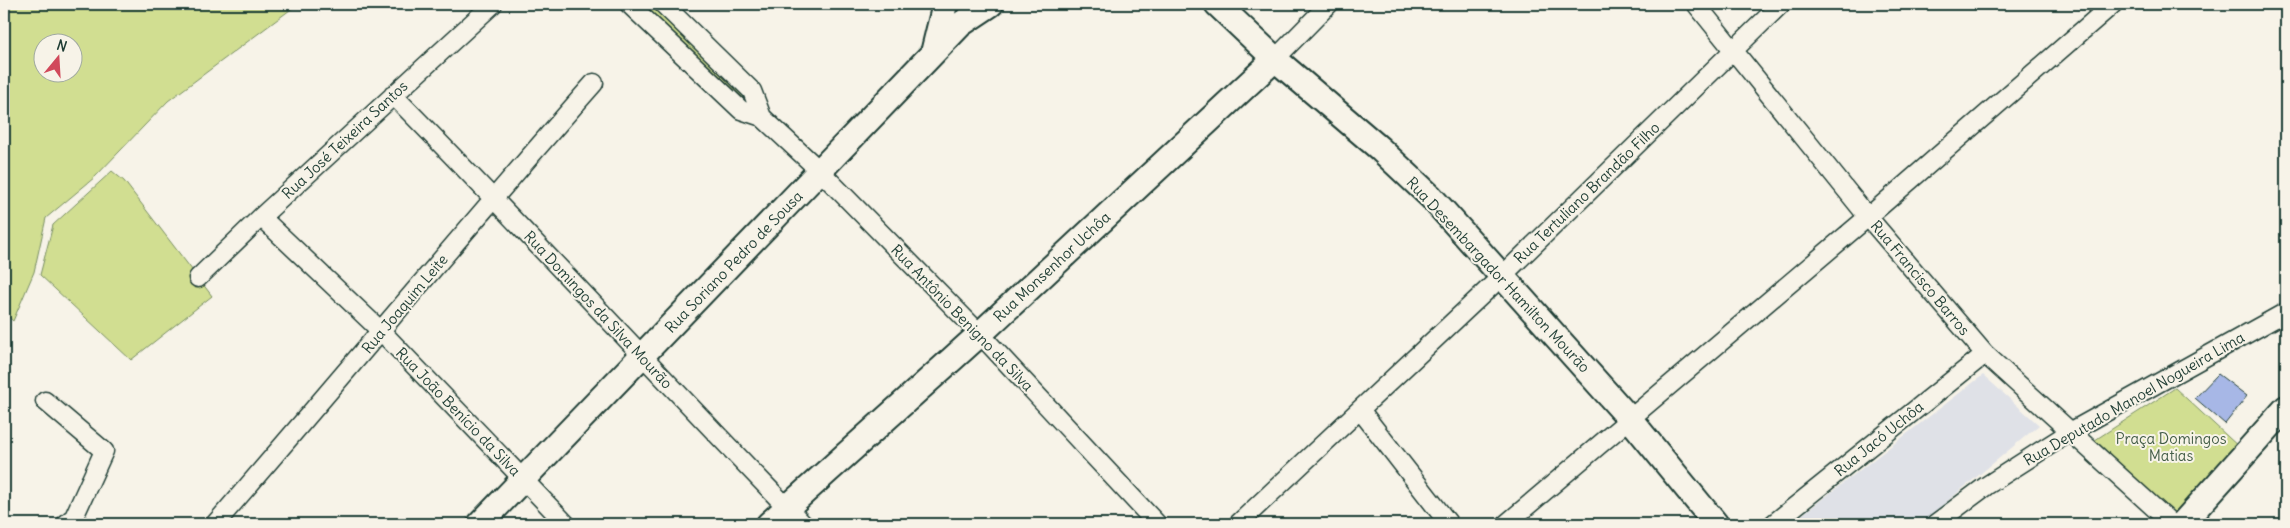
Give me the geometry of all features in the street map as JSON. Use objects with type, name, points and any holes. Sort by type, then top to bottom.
[{"type":"street","name":"Rua José Teixeira Santos","points":[[198,278],[261,217],[493,4]]},
{"type":"street","name":"Rua Antônio Benigno da Silva","points":[[629,4],[741,110],[762,116]]},
{"type":"street","name":"Rua Antônio Benigno da Silva","points":[[663,4],[752,91],[762,116],[980,334],[1157,524]]},
{"type":"street","points":[[934,53],[945,4]]},
{"type":"street","name":"Rua Soriano Pedro de Sousa","points":[[480,524],[642,358],[961,24],[991,4]]},
{"type":"street","name":"Rua Desembargador Hamilton Mourão","points":[[1217,4],[1274,59],[1379,148],[1431,197],[1630,419],[1716,524]]},
{"type":"street","name":"Rua Monsenhor Uchôa","points":[[769,524],[795,516],[980,334],[1274,59],[1329,4]]},
{"type":"street","name":"Rua Francisco Barros","points":[[1696,4],[1868,217],[1985,354],[2172,524]]},
{"type":"street","name":"Rua Tertuliano Brandão Filho","points":[[1238,524],[1361,411],[1502,276],[1781,4]]},
{"type":"street","points":[[1506,524],[1868,217],[2113,4]]},
{"type":"street","name":"Rua Joaquim Leite","points":[[215,524],[382,332],[493,197],[594,83]]},
{"type":"street","name":"Rua Domingos da Silva Mourão","points":[[393,96],[493,197],[642,358],[795,516]]},
{"type":"street","name":"Rua João Benício da Silva","points":[[261,217],[382,332],[566,524]]},
{"type":"street","name":"Rua Deputado Manoel Nogueira Lima","points":[[1935,524],[1986,486],[2070,432],[2286,312]]},
{"type":"street","name":"Rua Jacó Uchôa","points":[[1773,524],[1985,354]]},
{"type":"street","points":[[44,401],[104,451],[74,517],[66,524]]},
{"type":"street","points":[[2182,524],[2286,408]]},
{"type":"street","points":[[1361,411],[1449,524]]},
{"type":"shaded area","points":[[1983,375],[2039,425],[1920,524],[1790,524]]},
{"type":"green space","points":[[4,4],[298,4],[168,101],[95,177],[46,218],[34,272],[13,321],[4,313]]},
{"type":"green space","points":[[635,4],[659,4],[752,97],[744,108]]},
{"type":"green space","points":[[112,171],[124,181],[212,296],[131,360],[40,275],[53,225]]},
{"type":"green space","name":"Praça Domingos Matias","points":[[2175,388],[2240,448],[2174,515],[2095,440]]},
{"type":"building","points":[[2218,374],[2247,396],[2225,424],[2195,398]]}]
